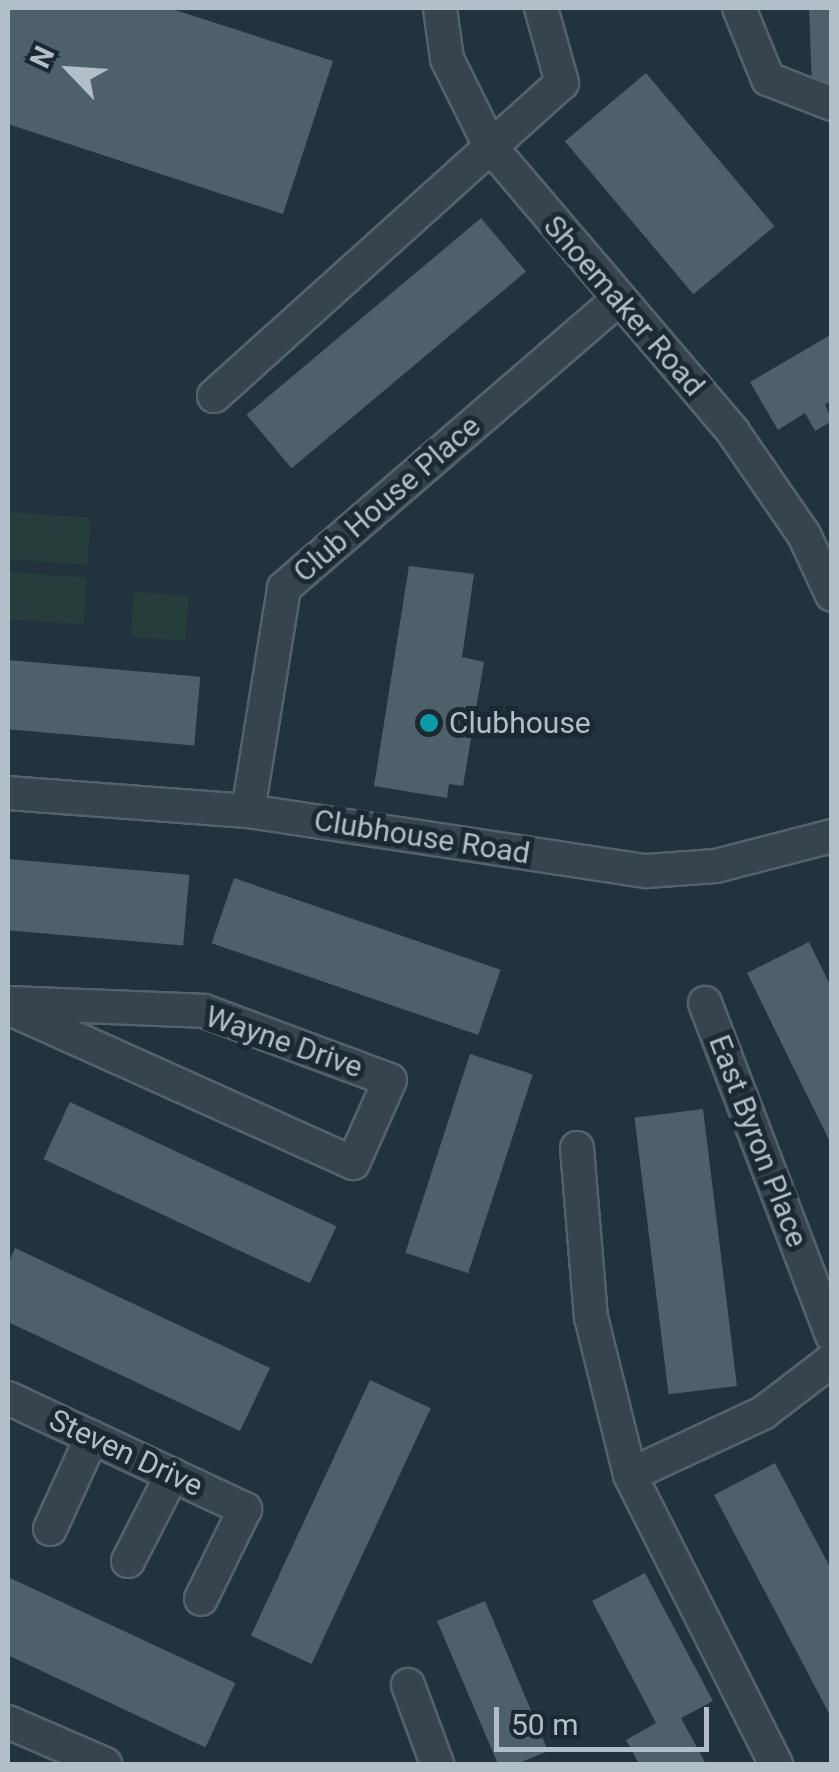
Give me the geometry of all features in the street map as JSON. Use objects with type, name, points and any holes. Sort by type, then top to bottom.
[{"type":"street","name":"Shoemaker Road","points":[[440,8],[446,58],[490,146],[616,301],[733,432],[804,535],[832,596]]},
{"type":"street","points":[[214,396],[562,83],[541,8]]},
{"type":"street","points":[[739,11],[768,79],[832,104]]},
{"type":"street","name":"Club House Place","points":[[248,811],[284,588],[616,301]]},
{"type":"street","name":"Clubhouse Road","points":[[8,793],[248,811],[647,871],[716,866],[832,836]]},
{"type":"street","name":"East Byron Place","points":[[705,1003],[832,1336]]},
{"type":"street","name":"Wayne Drive","points":[[8,1005],[204,1011],[390,1080],[353,1163],[8,1005]]},
{"type":"street","points":[[577,1148],[591,1318],[630,1475],[776,1764]]},
{"type":"street","points":[[630,1475],[763,1413],[832,1360]]},
{"type":"street","name":"Steven Drive","points":[[9,1404],[92,1437],[246,1509],[201,1599]]},
{"type":"street","points":[[50,1529],[92,1437]]},
{"type":"street","points":[[128,1560],[172,1475]]},
{"type":"street","points":[[408,1686],[437,1764]]},
{"type":"street","points":[[8,1722],[52,1755],[105,1764]]},
{"type":"green space","points":[[8,512],[91,518],[88,565],[8,559]]},
{"type":"green space","points":[[8,572],[87,578],[84,624],[8,619]]},
{"type":"green space","points":[[134,592],[189,596],[186,641],[131,637]]},
{"type":"building","points":[[8,8],[169,8],[333,61],[283,214],[8,124]]},
{"type":"building","points":[[809,8],[832,8],[832,85],[812,86]]},
{"type":"building","points":[[646,73],[775,226],[693,294],[565,141]]},
{"type":"building","points":[[481,218],[526,272],[292,468],[247,415]]},
{"type":"building","points":[[832,334],[832,401],[825,404],[832,421],[815,431],[805,413],[778,430],[750,382]]},
{"type":"building","name":"Clubhouse","points":[[409,566],[474,574],[462,657],[484,662],[463,786],[449,784],[447,798],[374,786]]},
{"type":"building","points":[[8,660],[200,677],[194,746],[8,729]]},
{"type":"building","points":[[8,859],[189,875],[183,946],[8,930]]},
{"type":"building","points":[[234,878],[501,970],[478,1035],[212,943]]},
{"type":"building","points":[[809,942],[832,989],[832,1146],[747,973]]},
{"type":"building","points":[[470,1054],[533,1074],[468,1273],[405,1253]]},
{"type":"building","points":[[70,1102],[336,1226],[310,1283],[43,1159]]},
{"type":"building","points":[[703,1109],[737,1386],[669,1394],[635,1117]]},
{"type":"building","points":[[15,1248],[270,1368],[240,1431],[8,1322],[8,1264]]},
{"type":"building","points":[[370,1380],[431,1408],[312,1664],[251,1636]]},
{"type":"building","points":[[775,1463],[832,1571],[832,1719],[714,1495]]},
{"type":"building","points":[[645,1573],[713,1701],[681,1718],[706,1764],[639,1764],[626,1740],[656,1723],[592,1601]]},
{"type":"building","points":[[8,1577],[235,1683],[205,1747],[8,1655]]},
{"type":"building","points":[[485,1601],[548,1751],[517,1764],[498,1764],[437,1621]]},
{"type":"place","name":"Clubhouse","points":[[429,723]]}]
